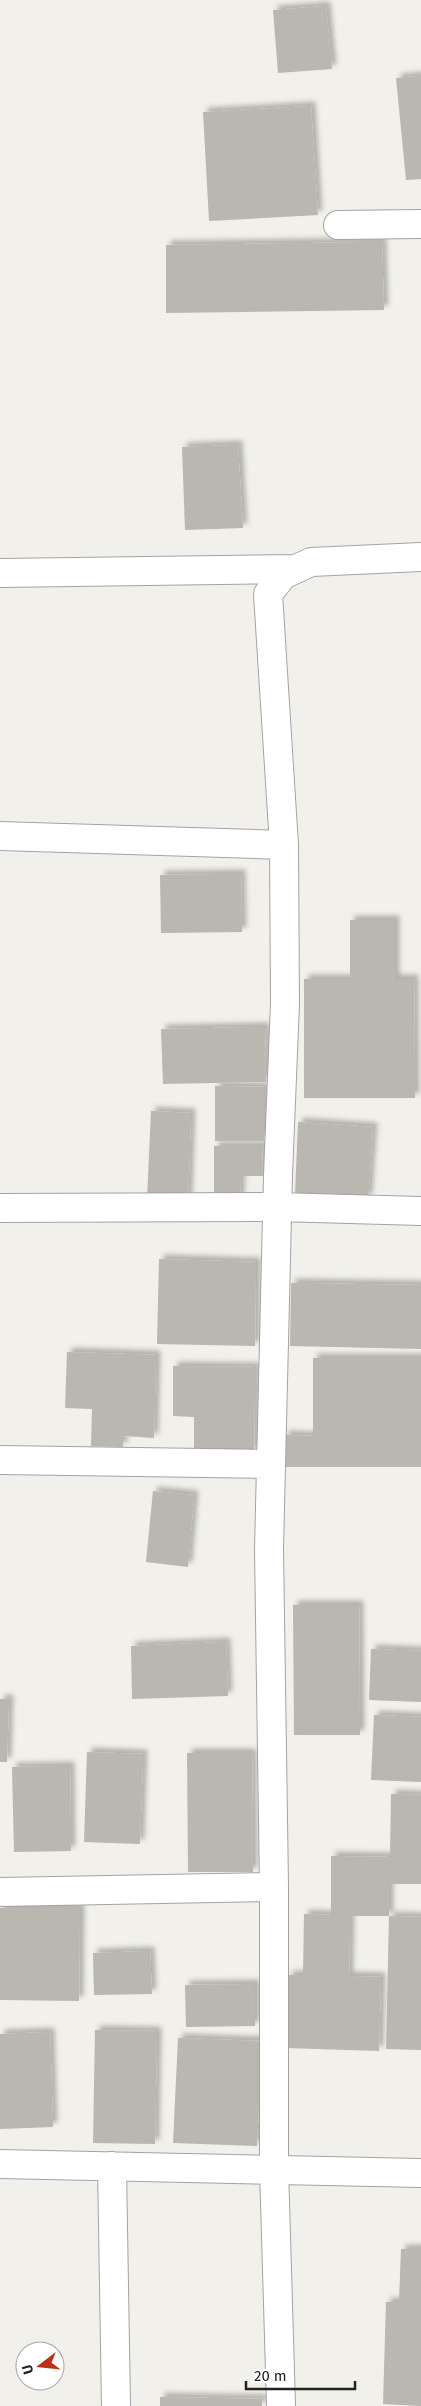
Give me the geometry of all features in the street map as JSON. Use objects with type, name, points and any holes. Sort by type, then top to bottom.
[{"type":"street","points":[[338,225],[421,224]]},
{"type":"street","points":[[281,2406],[274,2168],[274,1886],[269,1549],[277,1207],[285,1003],[284,845],[268,594],[283,575],[311,562],[421,557]]},
{"type":"street","points":[[0,573],[294,569]]},
{"type":"street","points":[[0,836],[284,845]]},
{"type":"street","points":[[0,1208],[277,1207],[421,1211]]},
{"type":"street","points":[[0,1460],[270,1464]]},
{"type":"street","points":[[0,1892],[274,1886]]},
{"type":"street","points":[[0,2164],[274,2168],[421,2173]]},
{"type":"street","points":[[112,2166],[116,2406]]},
{"type":"building","points":[[326,6],[332,69],[278,73],[273,10]]},
{"type":"building","points":[[421,76],[421,179],[406,180],[396,78]]},
{"type":"building","points":[[311,106],[318,215],[209,221],[203,112]]},
{"type":"building","points":[[382,242],[384,310],[166,313],[166,245]]},
{"type":"building","points":[[238,445],[243,528],[185,530],[182,447]]},
{"type":"building","points":[[241,874],[242,932],[161,933],[160,875]]},
{"type":"building","points":[[350,920],[395,920],[395,979],[414,979],[415,1098],[304,1098],[304,979],[350,979]]},
{"type":"building","points":[[265,1027],[266,1082],[163,1084],[161,1029]]},
{"type":"building","points":[[215,1086],[264,1087],[264,1141],[215,1141]]},
{"type":"building","points":[[151,1111],[191,1113],[188,1201],[147,1199]]},
{"type":"building","points":[[298,1122],[373,1127],[368,1199],[295,1194]]},
{"type":"building","points":[[214,1146],[262,1146],[263,1176],[241,1176],[240,1200],[214,1200]]},
{"type":"building","points":[[159,1259],[256,1262],[255,1346],[157,1344]]},
{"type":"building","points":[[291,1283],[421,1285],[421,1349],[290,1346]]},
{"type":"building","points":[[67,1352],[156,1355],[154,1438],[123,1436],[123,1447],[91,1446],[92,1409],[65,1408]]},
{"type":"building","points":[[313,1358],[421,1358],[421,1467],[283,1467],[284,1435],[313,1436]]},
{"type":"building","points":[[173,1366],[255,1367],[254,1453],[194,1452],[194,1417],[173,1416]]},
{"type":"building","points":[[153,1491],[194,1495],[188,1567],[146,1562]]},
{"type":"building","points":[[293,1605],[359,1605],[360,1735],[294,1735]]},
{"type":"building","points":[[226,1642],[228,1696],[132,1699],[131,1646]]},
{"type":"building","points":[[371,1649],[421,1651],[421,1702],[369,1700]]},
{"type":"building","points":[[0,1699],[9,1699],[7,1762],[0,1762]]},
{"type":"building","points":[[374,1715],[421,1717],[421,1782],[371,1780]]},
{"type":"building","points":[[87,1752],[143,1754],[140,1844],[84,1842]]},
{"type":"building","points":[[187,1753],[252,1753],[253,1872],[188,1872]]},
{"type":"building","points":[[70,1766],[71,1851],[14,1852],[12,1767]]},
{"type":"building","points":[[391,1794],[421,1795],[421,1884],[389,1884],[389,1916],[350,1916],[349,1976],[381,1977],[379,2051],[286,2048],[288,1975],[303,1975],[304,1914],[331,1915],[331,1856],[390,1857]]},
{"type":"building","points":[[0,1908],[80,1908],[79,2001],[0,2000]]},
{"type":"building","points":[[389,1916],[421,1917],[421,2050],[386,2049]]},
{"type":"building","points":[[150,1951],[152,1994],[94,1995],[93,1953]]},
{"type":"building","points":[[255,1984],[255,2026],[186,2027],[185,1985]]},
{"type":"building","points":[[95,2030],[157,2031],[155,2144],[93,2143]]},
{"type":"building","points":[[50,2032],[53,2127],[0,2129],[0,2034]]},
{"type":"building","points":[[178,2038],[262,2041],[257,2146],[173,2143]]},
{"type":"building","points":[[401,2249],[421,2249],[421,2406],[383,2404],[386,2302],[399,2302]]},
{"type":"building","points":[[160,2397],[262,2399],[262,2406],[160,2406]]}]
